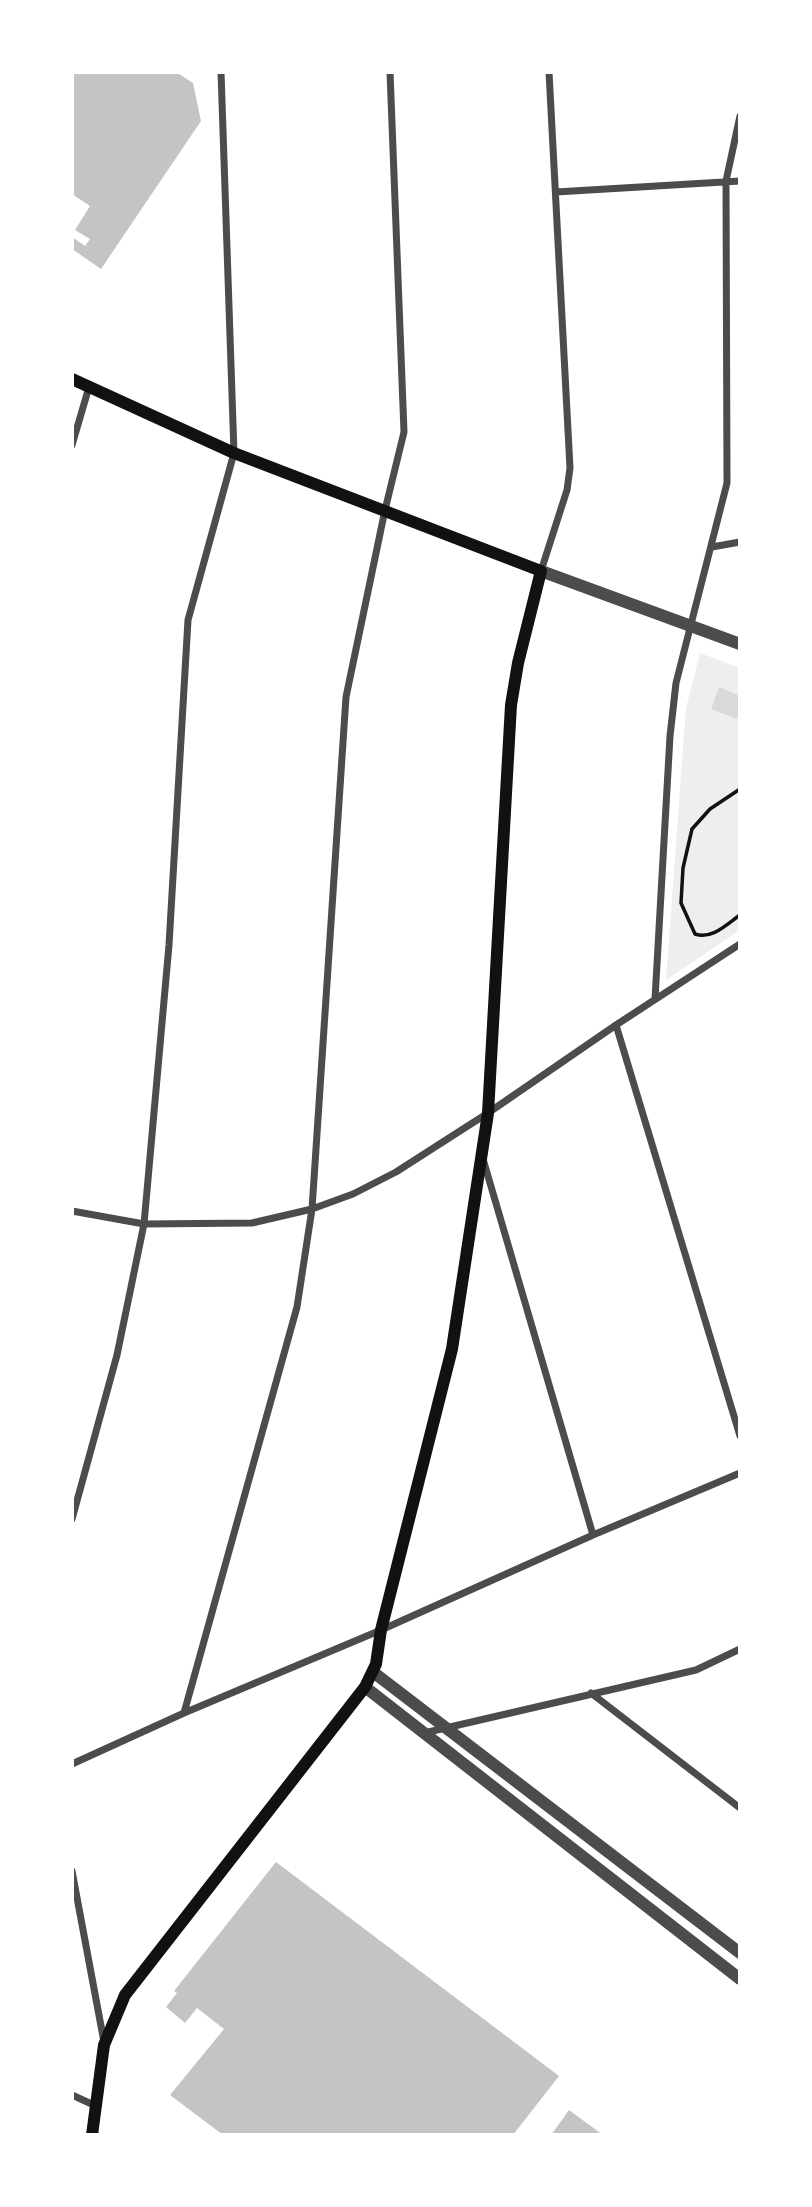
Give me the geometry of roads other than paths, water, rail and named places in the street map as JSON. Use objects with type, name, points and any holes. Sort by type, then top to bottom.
[{"type":"main road","points":[[72,379],[234,453],[541,571],[515,673],[511,705],[488,1113],[482,1156],[452,1349],[381,1630],[373,1672],[365,1688],[137,1976],[125,1995],[104,2045],[92,2135]]},
{"type":"street","points":[[72,1519],[113,1369],[144,1224],[169,945],[188,620],[234,453],[221,72]]},
{"type":"street","points":[[184,1713],[297,1307],[312,1209],[346,697],[404,432],[390,72]]},
{"type":"street","points":[[549,72],[569,468],[566,490],[541,571],[740,644]]},
{"type":"street","points":[[654,999],[670,736],[676,683],[727,483],[726,181],[740,116]]},
{"type":"street","points":[[555,192],[740,181]]},
{"type":"street","points":[[72,445],[89,387]]},
{"type":"street","points":[[712,547],[740,542]]},
{"type":"street","points":[[72,1211],[144,1224],[252,1223],[312,1209],[353,1194],[396,1172],[488,1113],[654,999],[740,944]]},
{"type":"street","points":[[616,1025],[740,1436]]},
{"type":"street","points":[[482,1156],[593,1535]]},
{"type":"street","points":[[72,1764],[740,1473]]},
{"type":"street","points":[[422,1733],[696,1670],[740,1649]]},
{"type":"street","points":[[373,1672],[740,1953]]},
{"type":"street","points":[[365,1688],[740,1979]]},
{"type":"street","points":[[591,1693],[740,1808]]},
{"type":"street","points":[[72,1871],[104,2045]]},
{"type":"street","points":[[72,2095],[96,2106]]}]
